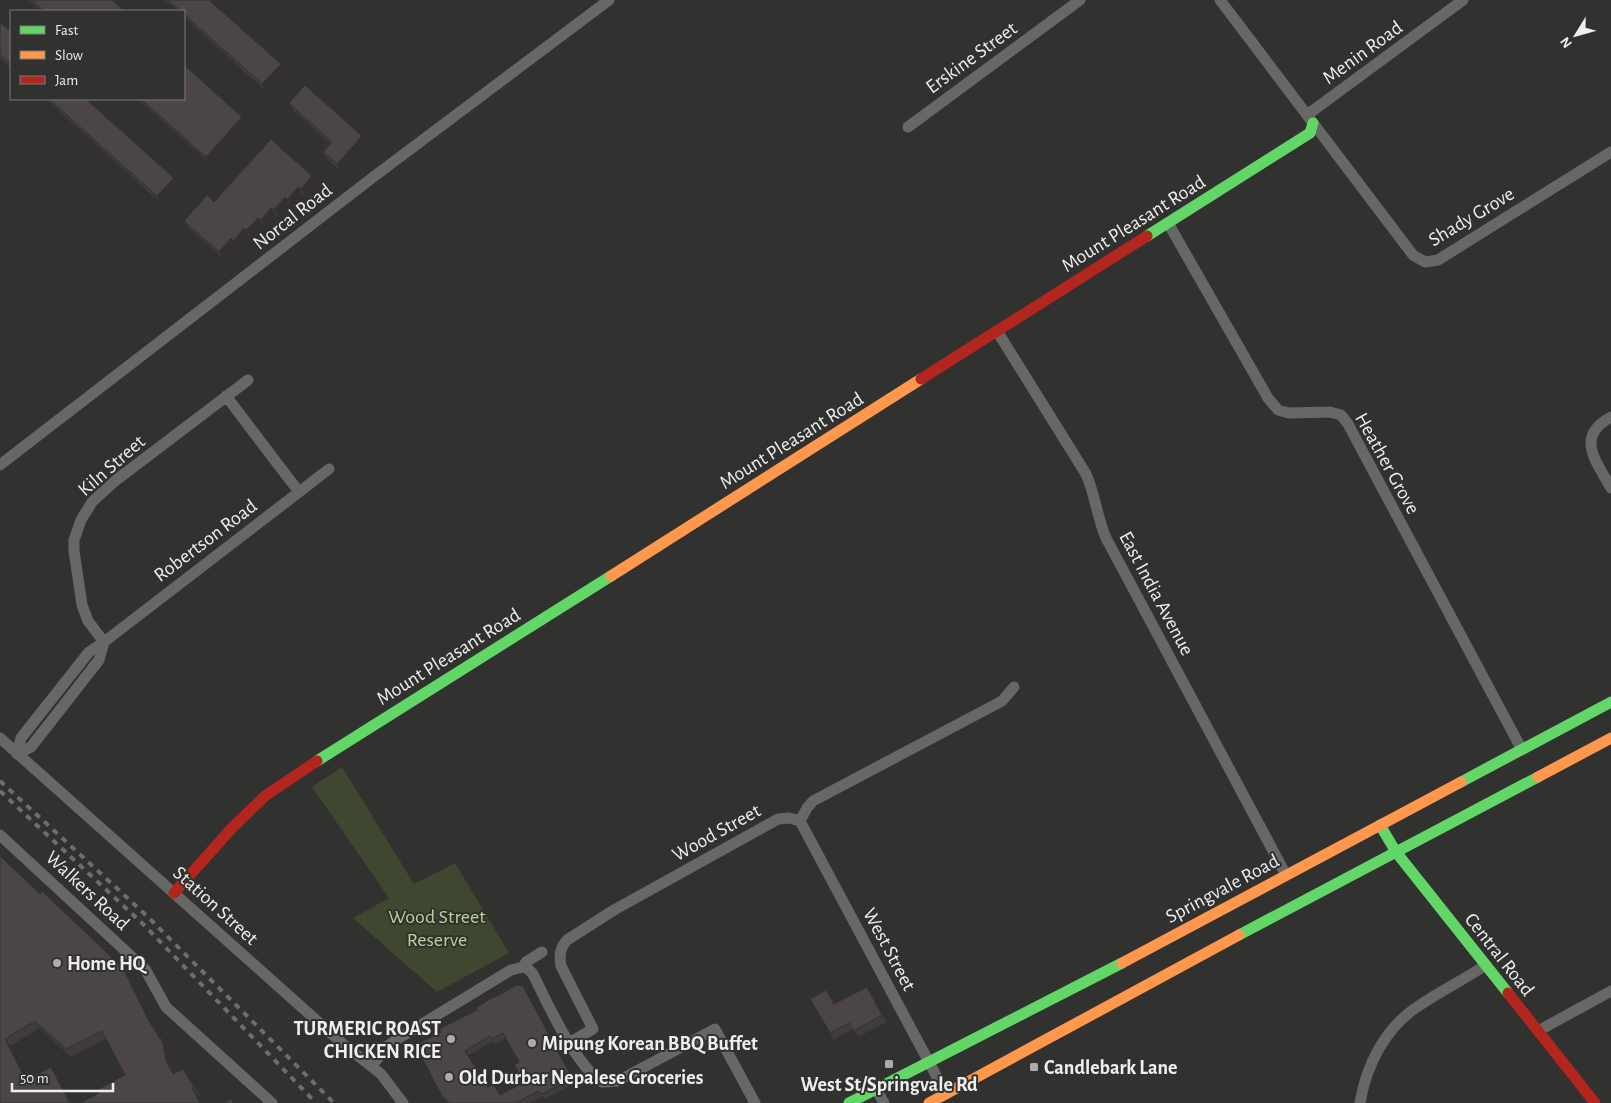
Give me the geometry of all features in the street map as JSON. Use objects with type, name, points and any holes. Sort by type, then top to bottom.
[{"type":"main road","name":"Mount Pleasant Road","points":[[174,893],[231,829],[265,796],[1310,133],[1310,119]]},
{"type":"main road","name":"Springvale Road","points":[[849,1103],[1121,963],[1611,702]]},
{"type":"main road","points":[[929,1103],[1148,984],[1611,738]]},
{"type":"main road","name":"Central Road","points":[[1380,825],[1396,852],[1595,1103]]},
{"type":"street","name":"Norcal Road","points":[[0,465],[366,183],[609,0]]},
{"type":"street","name":"Erskine Street","points":[[908,127],[1080,0]]},
{"type":"street","points":[[1220,0],[1310,119]]},
{"type":"street","name":"Menin Road","points":[[1310,119],[1464,0]]},
{"type":"street","name":"Shady Grove","points":[[1310,119],[1413,255],[1425,262],[1438,260],[1611,152]]},
{"type":"street","name":"Heather Grove","points":[[1168,223],[1268,398],[1278,410],[1289,413],[1330,412],[1341,415],[1348,424],[1522,750]]},
{"type":"street","name":"East India Avenue","points":[[997,331],[1086,474],[1091,485],[1099,522],[1106,538],[1286,875]]},
{"type":"street","name":"Kiln Street","points":[[104,642],[88,621],[82,605],[74,551],[74,540],[81,520],[92,502],[114,481],[248,380]]},
{"type":"street","points":[[226,396],[299,492]]},
{"type":"street","points":[[1611,417],[1596,428],[1590,440],[1591,450],[1611,488]]},
{"type":"street","name":"Robertson Road","points":[[17,754],[21,738],[89,652],[329,469]]},
{"type":"street","points":[[800,822],[806,808],[814,801],[1002,700],[1014,687]]},
{"type":"street","name":"Station Street","points":[[0,738],[343,1044],[372,1066],[385,1078],[403,1103]]},
{"type":"street","name":"Wood Street","points":[[569,1042],[593,1029],[560,966],[561,946],[567,940],[614,910],[778,819],[789,818],[800,822]]},
{"type":"street","name":"West Street","points":[[800,822],[946,1094]]},
{"type":"street","name":"Walkers Road","points":[[0,835],[145,969],[166,1007],[272,1103]]},
{"type":"street","points":[[523,967],[526,962],[542,952]]},
{"type":"street","points":[[1360,1103],[1362,1086],[1372,1062],[1378,1050],[1395,1027],[1416,1007],[1486,965]]},
{"type":"street","points":[[372,1066],[386,1047],[399,1038],[511,970],[523,967],[533,974],[569,1042],[588,1071],[602,1082],[618,1081],[715,1029],[755,1103]]},
{"type":"street","points":[[1538,1031],[1611,991]]},
{"type":"street","points":[[876,1089],[884,1103]]},
{"type":"green space","name":"Wood Street Reserve","points":[[342,767],[414,884],[455,863],[509,953],[437,992],[353,918],[389,898],[312,787]]},
{"type":"building","points":[[32,0],[112,0],[123,10],[43,10]]},
{"type":"building","points":[[168,0],[209,0],[281,64],[262,84],[185,15],[185,10],[180,10]]},
{"type":"building","points":[[0,22],[10,31],[10,64],[0,55]]},
{"type":"building","points":[[185,66],[242,117],[206,157],[142,100],[185,100]]},
{"type":"building","points":[[305,85],[362,136],[337,164],[323,152],[332,142],[289,103]]},
{"type":"building","points":[[50,100],[87,100],[174,178],[157,196]]},
{"type":"building","points":[[271,139],[312,176],[301,189],[298,187],[287,200],[285,197],[274,210],[271,208],[261,220],[258,218],[246,230],[244,228],[233,241],[231,238],[219,252],[184,221],[207,195],[214,202]]},
{"type":"building","points":[[0,856],[40,894],[42,891],[123,968],[148,1019],[160,1039],[162,1038],[166,1061],[173,1074],[183,1069],[194,1087],[192,1088],[200,1103],[80,1103],[99,1093],[97,1090],[125,1075],[102,1031],[66,1049],[35,1021],[5,1039],[26,1080],[51,1067],[70,1103],[0,1103]]},
{"type":"building","points":[[516,985],[523,986],[572,1078],[542,1094],[538,1091],[518,1103],[450,1103],[442,1096],[415,1045],[441,1032],[439,1029],[477,1010],[476,1008]],"holes":[[[503,1033],[519,1062],[514,1065],[527,1081],[500,1095],[493,1084],[488,1087],[465,1051],[490,1036],[492,1039]]]},
{"type":"building","points":[[867,987],[882,1015],[854,1031],[849,1023],[830,1033],[810,999],[826,990],[834,1004]]},
{"type":"building","points":[[231,1099],[234,1103],[223,1103]]},
{"type":"railway","points":[[0,781],[147,916],[334,1103]]},
{"type":"railway","points":[[0,791],[143,924],[316,1103]]},
{"type":"traffic: fast","points":[[1147,236],[1310,133],[1313,123]]},
{"type":"traffic: fast","points":[[317,761],[611,576]]},
{"type":"traffic: fast","points":[[1461,782],[1611,702]]},
{"type":"traffic: fast","points":[[1239,935],[1538,777]]},
{"type":"traffic: fast","points":[[1380,825],[1396,852],[1508,993]]},
{"type":"traffic: fast","points":[[849,1103],[1122,963]]},
{"type":"traffic: slow","points":[[611,576],[921,379]]},
{"type":"traffic: slow","points":[[1538,777],[1611,738]]},
{"type":"traffic: slow","points":[[1122,963],[1461,782]]},
{"type":"traffic: slow","points":[[929,1103],[1239,935]]},
{"type":"traffic: jam","points":[[921,379],[1147,236]]},
{"type":"traffic: jam","points":[[174,893],[231,829],[265,796],[317,761]]},
{"type":"traffic: jam","points":[[1508,993],[1595,1103]]},
{"type":"place","name":"Home HQ","points":[[57,963]]},
{"type":"place","name":"TURMERIC ROAST CHICKEN RICE","points":[[451,1039]]},
{"type":"place","name":"Mipung Korean BBQ Buffet","points":[[532,1043]]},
{"type":"place","name":"West St/Springvale Rd","points":[[889,1064]]},
{"type":"place","name":"Candlebark Lane","points":[[1034,1067]]},
{"type":"place","name":"Old Durbar Nepalese Groceries","points":[[449,1077]]}]
